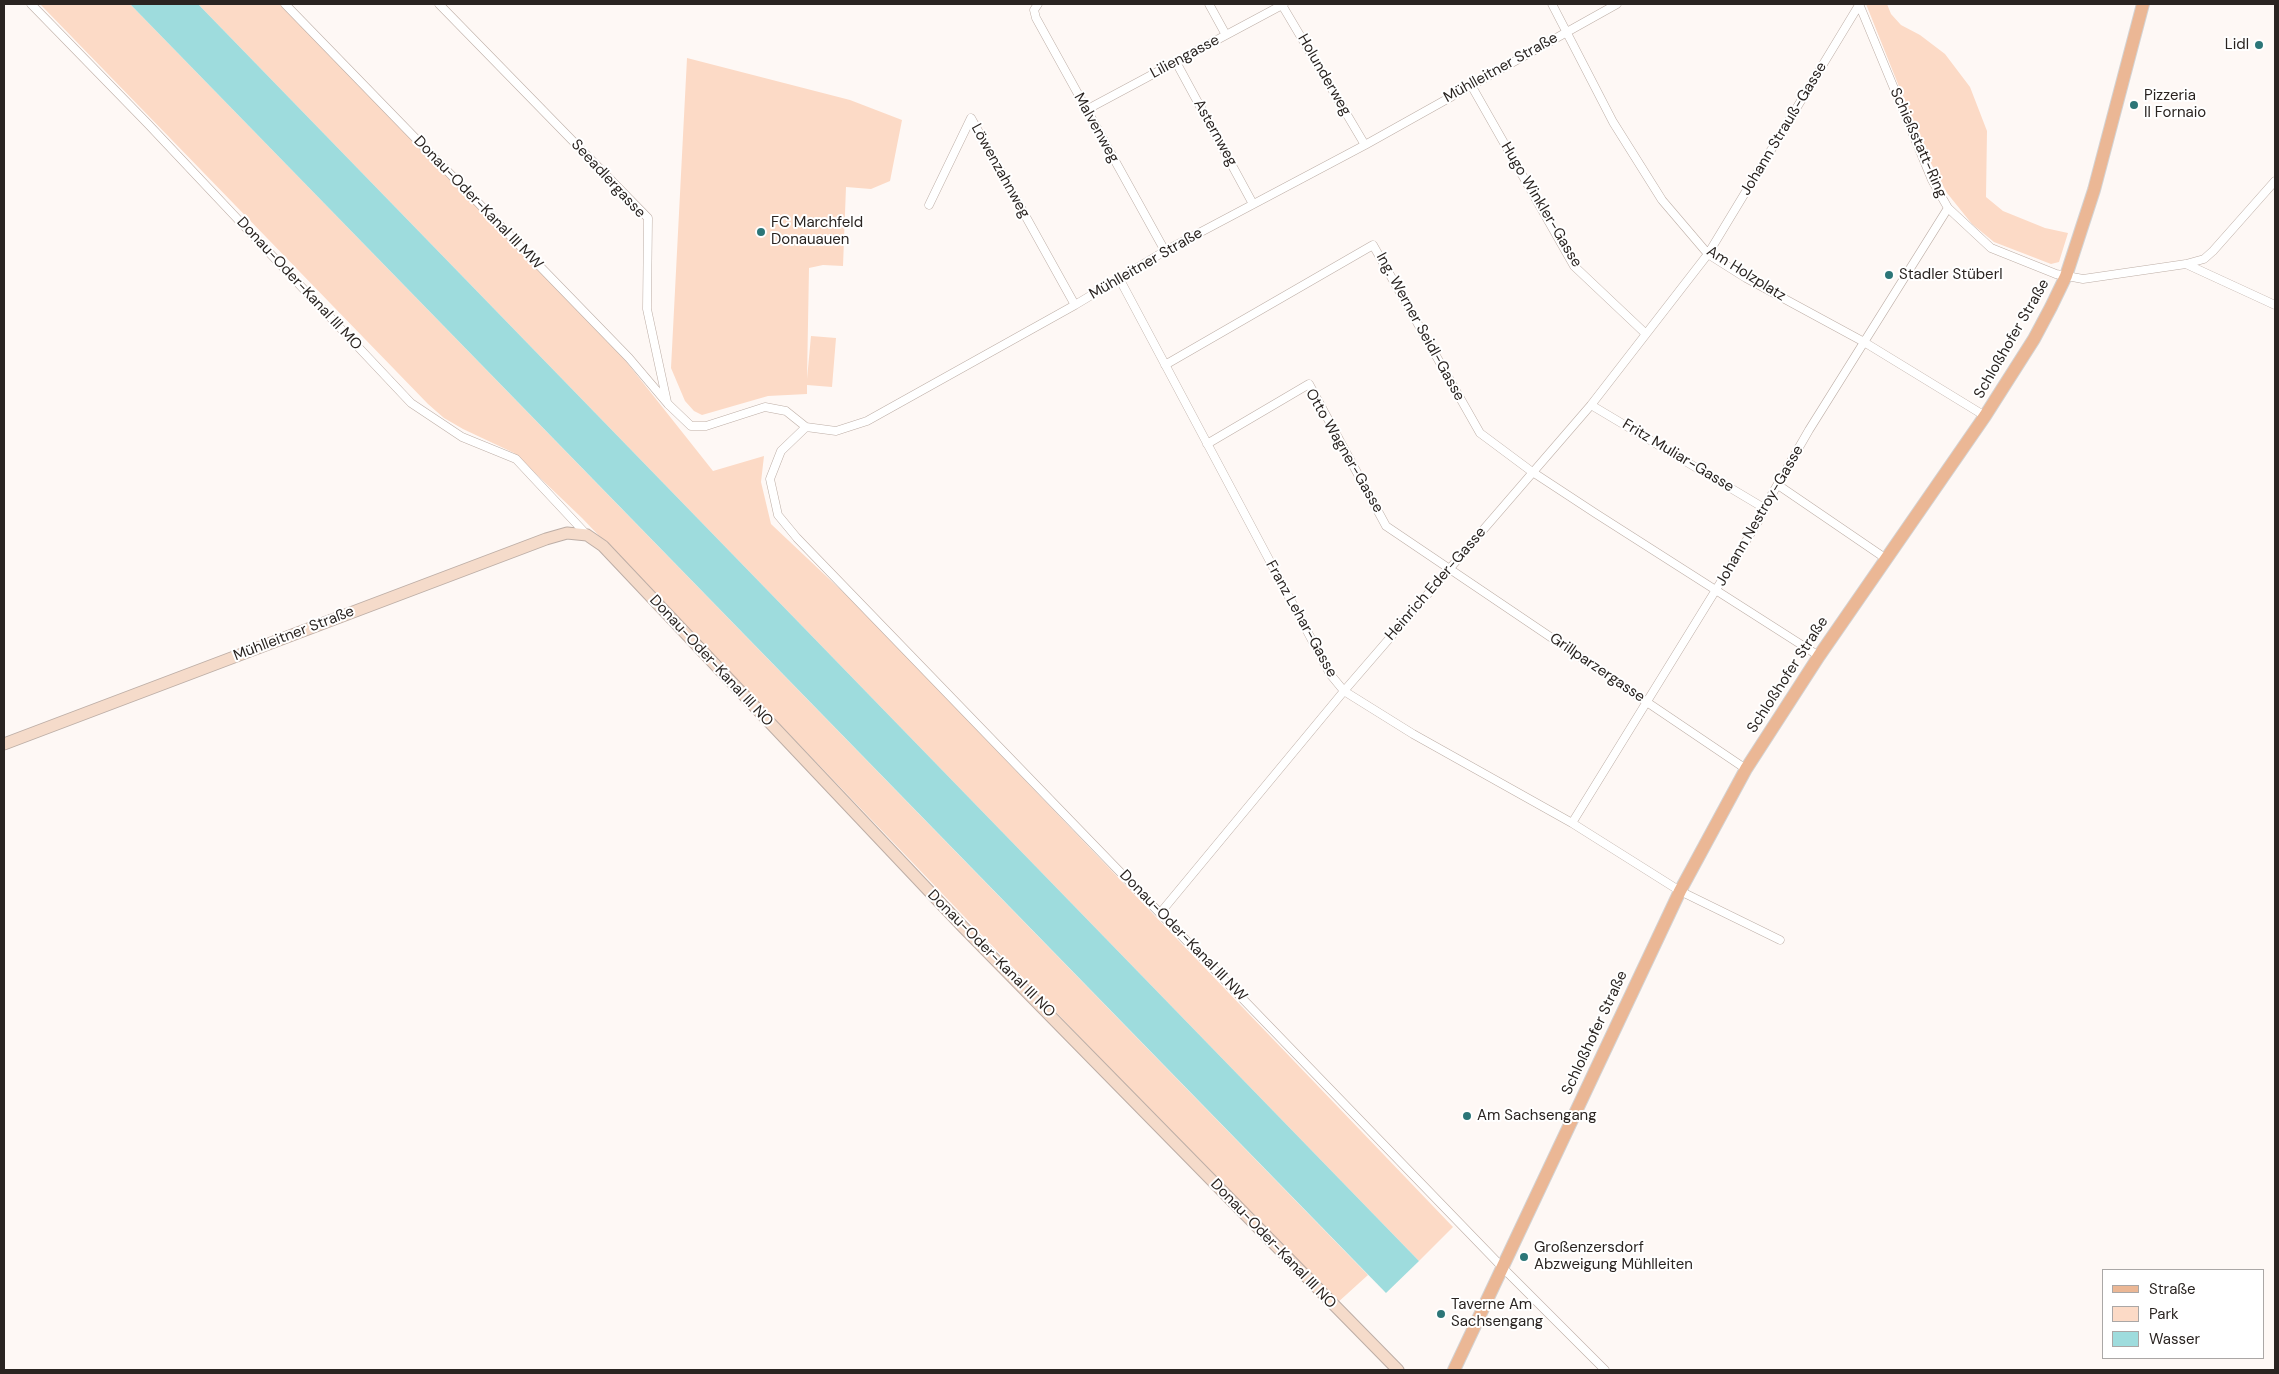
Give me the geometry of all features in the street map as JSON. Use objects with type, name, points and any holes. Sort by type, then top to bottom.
[{"type":"main road","name":"Schloßhofer Straße","points":[[1454,1370],[1504,1269],[1680,891],[1746,769],[1885,558],[1985,416],[2034,339],[2066,276],[2094,190],[2144,4]]},
{"type":"street","name":"Donau-Oder-Kanal III MO","points":[[31,4],[148,124],[411,403],[462,437],[516,459],[587,535]]},
{"type":"street","name":"Donau-Oder-Kanal III MW","points":[[285,4],[629,358],[668,404]]},
{"type":"street","name":"Seeadlergasse","points":[[439,4],[648,218],[647,310],[668,404]]},
{"type":"street","name":"Malvenweg","points":[[1038,4],[1034,10],[1036,18],[1165,251]]},
{"type":"street","points":[[1209,4],[1226,35]]},
{"type":"street","name":"Liliengasse","points":[[1086,110],[1283,4]]},
{"type":"street","name":"Holunderweg","points":[[1283,4],[1365,145]]},
{"type":"street","name":"Am Holzplatz","points":[[1552,4],[1623,137],[1662,200],[1708,254],[1746,278],[1864,342],[1985,416]]},
{"type":"street","name":"Mühlleitner Straße","points":[[806,427],[836,431],[866,421],[1075,305],[1165,251],[1365,145],[1617,4]]},
{"type":"street","name":"Schießstatt-Ring","points":[[1859,4],[1932,180],[1948,208],[1991,248],[2066,276],[2083,279],[2186,264],[2204,259],[2213,252],[2274,185]]},
{"type":"street","name":"Johann Strauß-Gasse","points":[[1708,254],[1859,4]]},
{"type":"street","name":"Asternweg","points":[[1176,62],[1253,204]]},
{"type":"street","name":"Hugo Winkler-Gasse","points":[[1471,85],[1574,266],[1646,334]]},
{"type":"street","name":"Löwenzahnweg","points":[[930,205],[971,118],[1075,305]]},
{"type":"street","name":"Johann Nestroy-Gasse","points":[[1572,824],[1646,701],[1654,694],[1864,342],[1948,208]]},
{"type":"street","name":"Ing. Werner Seidl-Gasse","points":[[1164,365],[1373,245],[1480,433],[1532,472]]},
{"type":"street","name":"Heinrich Eder-Gasse","points":[[1161,912],[1344,691],[1591,405],[1708,254]]},
{"type":"street","points":[[2186,264],[2275,305]]},
{"type":"street","name":"Franz Lehar-Gasse","points":[[1119,278],[1330,674],[1344,691],[1413,734],[1572,824],[1680,891],[1780,940]]},
{"type":"street","name":"Otto Wagner-Gasse","points":[[1207,444],[1309,384],[1386,526],[1448,569]]},
{"type":"street","points":[[668,404],[692,426],[706,426],[765,408],[786,411],[806,427]]},
{"type":"street","name":"Fritz Muliar-Gasse","points":[[1591,405],[1764,508]]},
{"type":"street","name":"Donau-Oder-Kanal III NW","points":[[806,427],[781,451],[770,479],[778,515],[796,538],[1161,912],[1344,1105],[1605,1370]]},
{"type":"street","points":[[1532,472],[1819,656]]},
{"type":"street","points":[[1778,485],[1885,558]]},
{"type":"street","name":"Mühlleitner Straße","points":[[4,744],[546,539],[567,533],[587,535]]},
{"type":"street","name":"Donau-Oder-Kanal III NO","points":[[587,535],[603,546],[963,927],[1398,1370]]},
{"type":"street","name":"Grillparzergasse","points":[[1448,569],[1746,769]]},
{"type":"green space","points":[[40,4],[130,4],[1368,1275],[1336,1304],[582,518],[514,453],[463,429],[444,418],[428,404]]},
{"type":"green space","points":[[198,4],[280,4],[625,360],[713,471],[764,456],[761,482],[771,524],[860,608],[1453,1227],[1419,1261]]},
{"type":"green space","points":[[1866,4],[1887,4],[1891,14],[1901,25],[1920,35],[1945,54],[1970,87],[1987,131],[1986,197],[2003,211],[2045,228],[2068,233],[2059,262],[2051,264],[1994,242],[1972,224],[1947,193],[1926,154]]},
{"type":"green space","name":"FC Marchfeld Donauauen","points":[[687,58],[850,100],[902,120],[890,181],[871,189],[846,187],[843,266],[823,265],[809,268],[807,379],[811,336],[836,338],[832,387],[807,385],[807,394],[768,396],[702,415],[694,411],[685,401],[671,368]]},
{"type":"water","points":[[130,4],[198,4],[1419,1261],[1386,1293]]},
{"type":"place","name":"Lidl","points":[[2259,45]]},
{"type":"place","name":"Pizzeria Il Fornaio","points":[[2134,105]]},
{"type":"place","name":"FC Marchfeld Donauauen","points":[[761,232]]},
{"type":"place","name":"Stadler Stüberl","points":[[1889,275]]},
{"type":"place","name":"Am Sachsengang","points":[[1467,1116]]},
{"type":"place","name":"Großenzersdorf Abzweigung Mühlleiten","points":[[1524,1257]]},
{"type":"place","name":"Taverne Am Sachsengang","points":[[1441,1314]]}]
